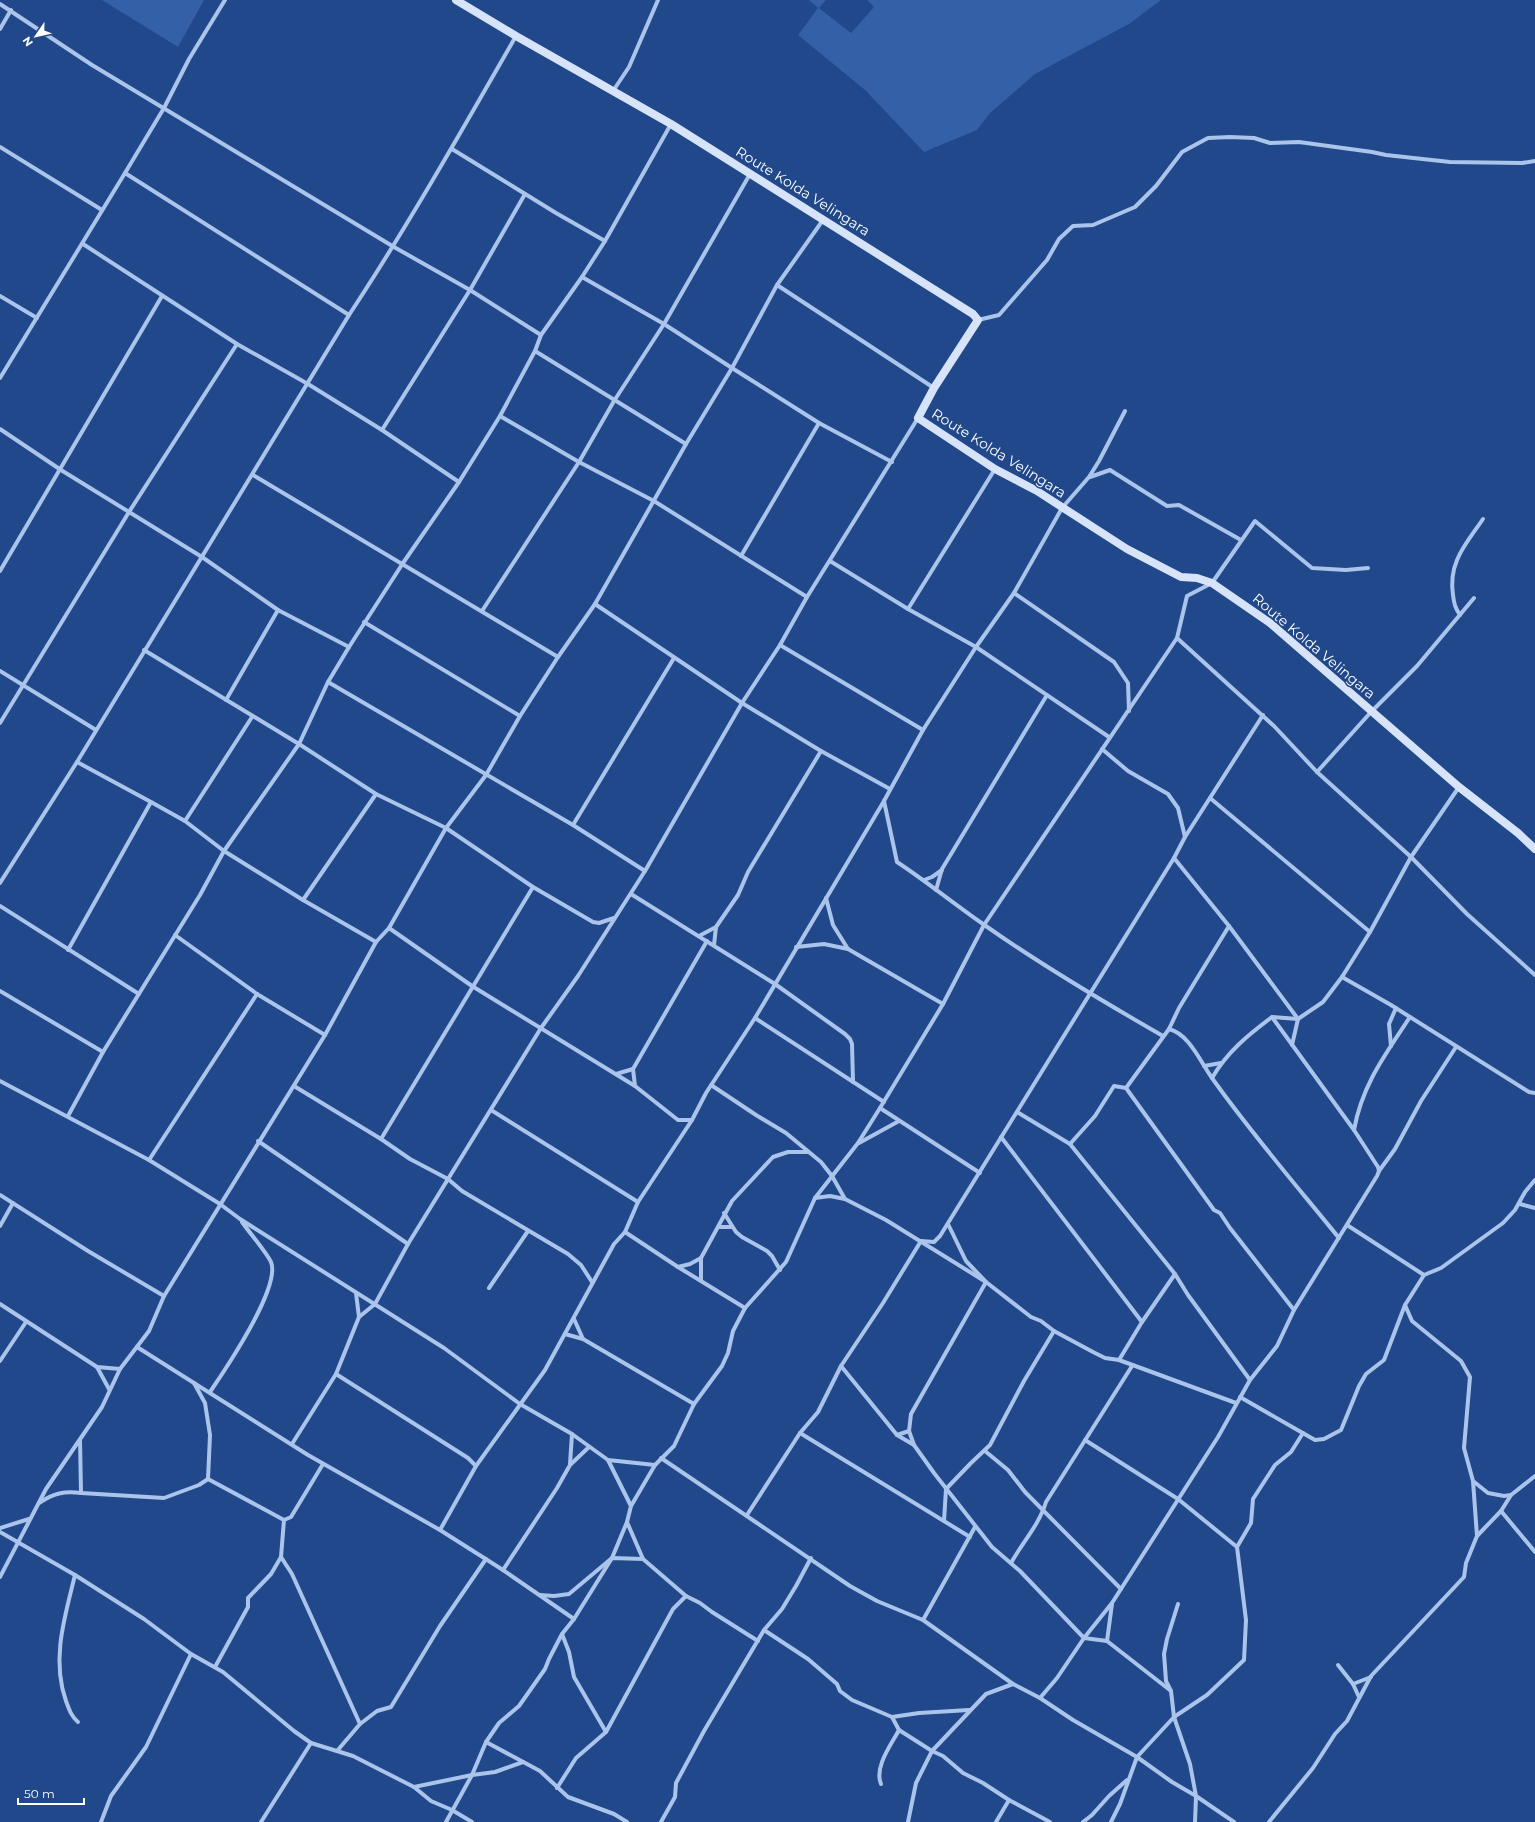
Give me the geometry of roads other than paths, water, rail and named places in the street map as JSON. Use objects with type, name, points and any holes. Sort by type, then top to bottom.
[{"type":"main road","name":"Route Kolda Velingara","points":[[456,0],[516,36],[671,124],[973,314],[978,320],[934,388],[918,418],[995,469],[1037,491],[1062,508],[1158,566],[1181,576],[1197,578],[1212,583],[1270,623],[1458,787],[1518,833],[1535,849]]},
{"type":"street","points":[[0,378],[126,173],[164,108],[189,59],[225,0]]},
{"type":"street","points":[[613,91],[630,67],[658,0]]},
{"type":"street","points":[[0,4],[92,65],[394,247],[470,290],[541,335]]},
{"type":"street","points":[[0,29],[11,10]]},
{"type":"street","points":[[0,883],[77,762],[349,315],[394,247],[452,150],[516,36]]},
{"type":"street","points":[[68,1116],[103,1052],[176,935],[224,851],[299,744],[328,682],[364,622],[459,482],[500,416],[535,351],[541,335],[582,278],[605,241],[671,124]]},
{"type":"street","points":[[978,320],[999,316],[1047,260],[1059,239],[1073,226],[1093,225],[1135,207],[1156,186],[1182,152],[1208,138],[1254,138],[1270,143],[1299,142],[1386,155],[1450,162],[1522,163],[1535,161]]},
{"type":"street","points":[[0,147],[102,210]]},
{"type":"street","points":[[452,150],[605,241]]},
{"type":"street","points":[[126,173],[349,315]]},
{"type":"street","points":[[482,611],[579,462],[614,401],[664,324],[750,174]]},
{"type":"street","points":[[382,430],[470,290],[525,194]]},
{"type":"street","points":[[0,1577],[46,1489],[102,1407],[109,1389],[120,1369],[148,1331],[164,1296],[258,1141],[325,1035],[376,942],[389,928],[446,828],[486,775],[520,716],[558,656],[595,604],[686,444],[732,368],[777,285],[823,219]]},
{"type":"street","points":[[83,244],[237,344],[308,384],[382,430],[459,482]]},
{"type":"street","points":[[582,278],[664,324],[819,422],[892,462]]},
{"type":"street","points":[[777,285],[934,388]]},
{"type":"street","points":[[0,296],[37,318]]},
{"type":"street","points":[[0,571],[61,470],[162,296]]},
{"type":"street","points":[[0,723],[129,512],[237,344]]},
{"type":"street","points":[[535,351],[686,444]]},
{"type":"street","points":[[440,1530],[476,1466],[545,1370],[614,1244],[625,1232],[638,1202],[692,1120],[711,1085],[755,1018],[884,801],[923,730],[976,648],[1014,593],[1062,508],[1089,477],[1125,411]]},
{"type":"street","points":[[500,416],[579,462],[654,501],[807,597]]},
{"type":"street","points":[[292,1444],[336,1374],[359,1317],[375,1304],[408,1244],[541,1028],[578,976],[614,918],[631,894],[742,703],[780,645],[807,597],[918,418]]},
{"type":"street","points":[[741,556],[819,422]]},
{"type":"street","points":[[0,429],[61,470],[202,557],[278,610],[349,647]]},
{"type":"street","points":[[908,609],[995,469]]},
{"type":"street","points":[[1089,477],[1110,470],[1167,506],[1179,505],[1241,540]]},
{"type":"street","points":[[253,475],[558,656]]},
{"type":"street","points":[[1460,615],[1455,609],[1451,581],[1453,570],[1458,555],[1483,519]]},
{"type":"street","points":[[446,1822],[472,1775],[486,1742],[499,1722],[519,1706],[545,1669],[562,1634],[574,1619],[612,1558],[628,1522],[631,1506],[655,1465],[674,1446],[694,1404],[722,1366],[733,1331],[745,1308],[786,1262],[796,1242],[805,1217],[815,1198],[858,1143],[884,1102],[943,1004],[984,925],[1177,638],[1187,596],[1212,583],[1255,521],[1312,568],[1346,570],[1368,568]]},
{"type":"street","points":[[830,561],[908,609],[976,648],[1109,737]]},
{"type":"street","points":[[1014,593],[1114,662],[1128,683],[1129,711]]},
{"type":"street","points":[[1317,772],[1371,712],[1416,666],[1474,598]]},
{"type":"street","points":[[595,604],[742,703],[821,752],[890,789]]},
{"type":"street","points":[[226,700],[278,610]]},
{"type":"street","points":[[364,622],[520,716]]},
{"type":"street","points":[[1177,638],[1263,715],[1317,772],[1411,857],[1467,914],[1535,975]]},
{"type":"street","points":[[780,645],[923,730]]},
{"type":"street","points":[[144,650],[252,717],[299,744],[376,794],[446,828],[533,887],[593,922],[599,923],[614,918]]},
{"type":"street","points":[[573,825],[674,658]]},
{"type":"street","points":[[0,671],[96,730]]},
{"type":"street","points":[[328,682],[573,825],[645,871]]},
{"type":"street","points":[[936,890],[942,869],[1046,696]]},
{"type":"street","points":[[920,1241],[934,1242],[948,1224],[1091,994],[1174,858],[1185,837],[1263,715]]},
{"type":"street","points":[[185,821],[252,717]]},
{"type":"street","points":[[1102,749],[1128,772],[1168,794],[1178,808],[1185,837]]},
{"type":"street","points":[[700,936],[716,926],[738,895],[748,872],[821,752]]},
{"type":"street","points":[[77,762],[185,821],[224,851],[303,900],[376,942]]},
{"type":"street","points":[[1212,1078],[1221,1063],[1241,1041],[1272,1017],[1298,1019],[1323,1002],[1342,977],[1370,932],[1411,857],[1458,787]]},
{"type":"street","points":[[303,900],[376,794]]},
{"type":"street","points":[[1210,798],[1370,932]]},
{"type":"street","points":[[884,801],[897,862],[924,880],[984,925],[1091,994],[1164,1036]]},
{"type":"street","points":[[68,950],[151,802]]},
{"type":"street","points":[[1174,858],[1229,926],[1298,1019],[1292,1045]]},
{"type":"street","points":[[924,880],[932,877],[942,869]]},
{"type":"street","points":[[380,1139],[533,887]]},
{"type":"street","points":[[631,894],[775,984],[850,1039],[852,1044],[853,1082]]},
{"type":"street","points":[[826,898],[833,925],[848,949]]},
{"type":"street","points":[[0,906],[138,994]]},
{"type":"street","points":[[714,945],[716,926]]},
{"type":"street","points":[[1126,1088],[1169,1029],[1179,1008],[1229,926]]},
{"type":"street","points":[[389,928],[472,986],[635,1086],[678,1120],[692,1120]]},
{"type":"street","points":[[176,935],[257,994],[325,1035]]},
{"type":"street","points":[[635,1086],[634,1069],[706,941]]},
{"type":"street","points":[[796,947],[824,944],[848,949],[943,1004]]},
{"type":"street","points":[[1342,977],[1396,1008],[1528,1092],[1535,1093]]},
{"type":"street","points":[[0,991],[103,1052]]},
{"type":"street","points":[[149,1160],[257,994]]},
{"type":"street","points":[[1391,1047],[1389,1024],[1396,1008]]},
{"type":"street","points":[[1272,1017],[1354,1130],[1378,1167],[1379,1171]]},
{"type":"street","points":[[1354,1130],[1358,1109],[1365,1090],[1410,1017]]},
{"type":"street","points":[[755,1018],[884,1102]]},
{"type":"street","points":[[1169,1029],[1177,1031],[1186,1040],[1212,1078],[1339,1238]]},
{"type":"street","points":[[1040,1698],[1057,1678],[1084,1638],[1112,1603],[1218,1437],[1250,1380],[1277,1346],[1294,1310],[1379,1171],[1395,1149],[1421,1101],[1456,1047]]},
{"type":"street","points":[[1204,1066],[1221,1063]]},
{"type":"street","points":[[616,1074],[634,1069]]},
{"type":"street","points":[[0,1087],[2,1082],[149,1160],[220,1204],[240,1220],[444,1348],[520,1404],[572,1434],[608,1460],[655,1465]]},
{"type":"street","points":[[711,1085],[786,1133],[822,1162],[845,1198]]},
{"type":"street","points":[[294,1086],[410,1159],[448,1179],[462,1192],[568,1254],[581,1265],[592,1282]]},
{"type":"street","points":[[1070,1144],[1095,1116],[1114,1086],[1126,1088],[1214,1210],[1220,1213],[1294,1310]]},
{"type":"street","points":[[880,1108],[980,1173]]},
{"type":"street","points":[[491,1110],[638,1202]]},
{"type":"street","points":[[1017,1112],[1070,1144],[1175,1274],[1188,1295],[1250,1380]]},
{"type":"street","points":[[858,1143],[899,1120]]},
{"type":"street","points":[[1001,1137],[1142,1322]]},
{"type":"street","points":[[258,1141],[408,1244]]},
{"type":"street","points":[[701,1280],[701,1258],[719,1227],[724,1213],[732,1201],[773,1156],[788,1152],[808,1152]]},
{"type":"street","points":[[1240,1397],[1315,1440],[1324,1440],[1342,1430],[1359,1386],[1366,1374],[1384,1360],[1405,1305],[1424,1274],[1441,1268],[1503,1223],[1520,1204],[1525,1192],[1535,1180]]},
{"type":"street","points":[[0,1195],[88,1251],[164,1296]]},
{"type":"street","points":[[815,1198],[830,1196],[845,1198],[886,1220],[986,1282],[1031,1317],[1041,1321],[1054,1331],[1105,1358],[1119,1360],[1236,1403]]},
{"type":"street","points":[[0,1226],[14,1203]]},
{"type":"street","points":[[1520,1204],[1535,1208]]},
{"type":"street","points":[[724,1213],[732,1227],[742,1238],[767,1251],[772,1256],[780,1270]]},
{"type":"street","points":[[210,1392],[247,1335],[271,1283],[271,1262],[240,1220]]},
{"type":"street","points":[[948,1224],[966,1261],[986,1282]]},
{"type":"street","points":[[1347,1225],[1424,1274]]},
{"type":"street","points":[[719,1227],[732,1227]]},
{"type":"street","points":[[489,1288],[528,1231]]},
{"type":"street","points":[[625,1232],[678,1267],[745,1308]]},
{"type":"street","points":[[747,1515],[800,1433],[818,1412],[841,1366],[883,1303],[920,1241]]},
{"type":"street","points":[[678,1267],[690,1264],[701,1258]]},
{"type":"street","points":[[1119,1360],[1142,1322],[1175,1274]]},
{"type":"street","points":[[986,1282],[911,1414],[909,1431],[914,1445],[975,1527],[1084,1638],[1107,1641],[1171,1692]]},
{"type":"street","points":[[356,1293],[359,1317]]},
{"type":"street","points":[[0,1304],[97,1367],[120,1369]]},
{"type":"street","points":[[1405,1305],[1412,1321],[1461,1361],[1470,1377],[1464,1448],[1473,1481],[1477,1536]]},
{"type":"street","points":[[574,1319],[583,1339]]},
{"type":"street","points":[[0,1361],[26,1322]]},
{"type":"street","points":[[944,1521],[946,1489],[970,1463],[985,1451],[990,1444],[1024,1381],[1054,1331]]},
{"type":"street","points":[[565,1334],[583,1339],[694,1404]]},
{"type":"street","points":[[137,1347],[323,1464],[440,1530],[503,1570],[574,1619]]},
{"type":"street","points":[[841,1366],[897,1435],[914,1445]]},
{"type":"street","points":[[1011,1563],[1021,1545],[1038,1521],[1046,1502],[1132,1366]]},
{"type":"street","points":[[97,1367],[109,1389]]},
{"type":"street","points":[[336,1374],[468,1458],[476,1466]]},
{"type":"street","points":[[193,1381],[205,1403],[210,1435],[208,1480]]},
{"type":"street","points":[[897,1435],[909,1431]]},
{"type":"street","points":[[800,1433],[970,1537]]},
{"type":"street","points":[[1111,1822],[1120,1804],[1137,1757],[1174,1717],[1207,1695],[1244,1660],[1246,1620],[1237,1547],[1251,1523],[1253,1499],[1275,1465],[1291,1452],[1303,1433]]},
{"type":"street","points":[[570,1464],[572,1434]]},
{"type":"street","points":[[80,1439],[82,1492]]},
{"type":"street","points":[[1085,1440],[1178,1499],[1237,1547]]},
{"type":"street","points":[[503,1570],[557,1488],[570,1464],[589,1447]]},
{"type":"street","points":[[985,1451],[1008,1470],[1025,1492],[1044,1509],[1121,1589]]},
{"type":"street","points":[[662,1458],[850,1586],[877,1601],[923,1620],[1013,1684],[1040,1698],[1073,1720],[1137,1757],[1172,1782],[1196,1796],[1234,1822]]},
{"type":"street","points":[[608,1460],[631,1506]]},
{"type":"street","points":[[284,1520],[291,1517],[323,1464]]},
{"type":"street","points":[[1270,1822],[1313,1768],[1354,1710],[1359,1696],[1371,1676],[1464,1577],[1466,1563],[1477,1536],[1501,1511],[1511,1495],[1535,1476]]},
{"type":"street","points":[[38,1504],[48,1497],[66,1491],[164,1498],[199,1485],[208,1480]]},
{"type":"street","points":[[208,1480],[284,1520]]},
{"type":"street","points":[[1473,1481],[1488,1494],[1504,1496],[1511,1495]]},
{"type":"street","points":[[1501,1511],[1535,1552]]},
{"type":"street","points":[[0,1528],[29,1520]]},
{"type":"street","points":[[215,1667],[248,1607],[248,1598],[271,1574],[281,1557],[284,1520]]},
{"type":"street","points":[[628,1522],[643,1560],[686,1596],[700,1603],[758,1641]]},
{"type":"street","points":[[923,1620],[975,1527]]},
{"type":"street","points":[[0,1532],[74,1575],[144,1619],[190,1654],[223,1672],[311,1744],[353,1756],[414,1786],[431,1800],[472,1822]]},
{"type":"street","points":[[281,1557],[292,1574],[360,1724]]},
{"type":"street","points":[[540,1595],[554,1596],[569,1594],[612,1558],[643,1560]]},
{"type":"street","points":[[661,1822],[675,1797],[676,1783],[704,1730],[764,1630],[782,1609],[811,1558]]},
{"type":"street","points":[[337,1751],[360,1724],[377,1711],[391,1707],[440,1626],[486,1559]]},
{"type":"street","points":[[74,1575],[59,1642],[62,1685],[72,1717],[78,1722]]},
{"type":"street","points":[[557,1788],[576,1758],[606,1732],[673,1609],[686,1596]]},
{"type":"street","points":[[1107,1641],[1112,1603]]},
{"type":"street","points":[[1178,1604],[1164,1654],[1166,1681],[1171,1692],[1174,1717],[1190,1764],[1196,1796],[1195,1822]]},
{"type":"street","points":[[764,1630],[808,1659],[837,1684],[840,1691],[852,1700],[892,1717],[919,1713],[969,1710]]},
{"type":"street","points":[[562,1634],[569,1652],[574,1678],[606,1732]]},
{"type":"street","points":[[101,1822],[111,1796],[146,1747],[190,1654]]},
{"type":"street","points":[[1338,1665],[1353,1684],[1359,1696]]},
{"type":"street","points":[[1353,1684],[1371,1676]]},
{"type":"street","points":[[908,1822],[916,1783],[932,1751],[969,1710],[986,1694],[1013,1684]]},
{"type":"street","points":[[892,1717],[900,1730],[932,1751],[943,1756],[963,1773],[1050,1822]]},
{"type":"street","points":[[881,1784],[878,1777],[882,1765],[900,1730]]},
{"type":"street","points":[[486,1742],[540,1770],[568,1797],[614,1814],[627,1822]]},
{"type":"street","points":[[261,1822],[311,1744]]},
{"type":"street","points":[[414,1786],[496,1772],[523,1762]]},
{"type":"street","points":[[1083,1822],[1092,1815],[1109,1796],[1128,1780]]},
{"type":"street","points":[[996,1822],[1009,1800]]}]
